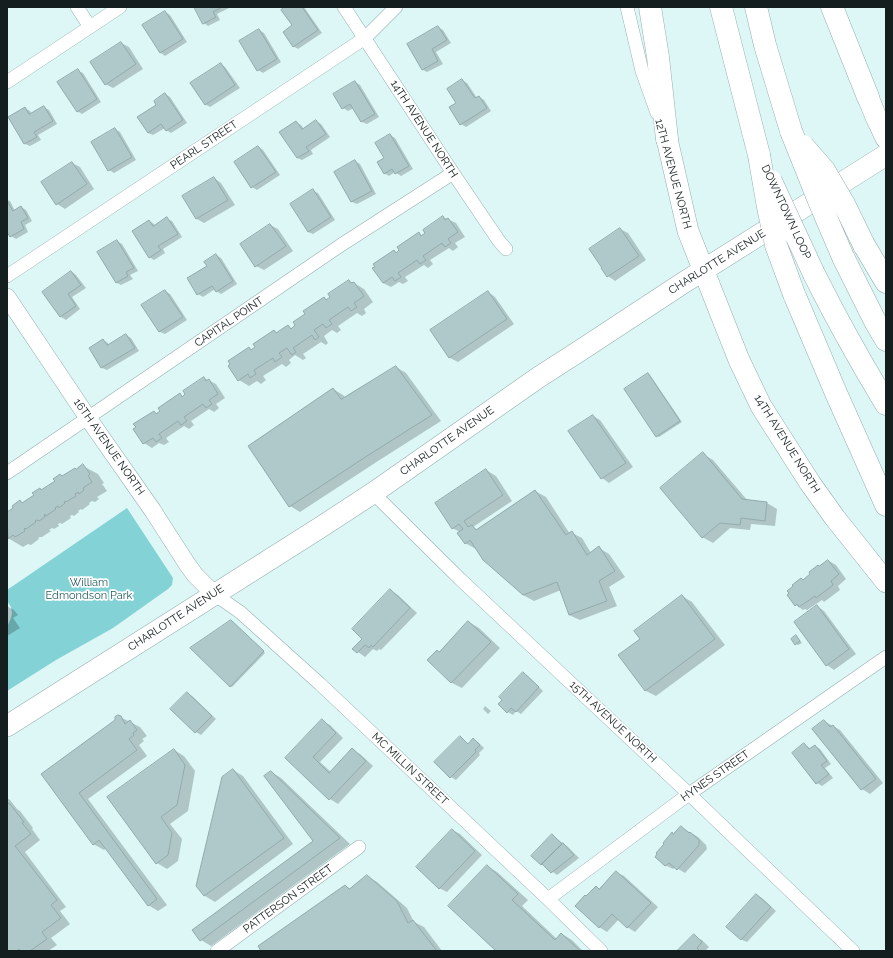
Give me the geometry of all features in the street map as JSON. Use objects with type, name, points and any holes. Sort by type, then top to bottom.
[{"type":"highway","points":[[650,7],[658,57],[667,139]]},
{"type":"highway","name":"DOWNTOWN LOOP","points":[[720,7],[759,155],[814,274],[870,379],[886,404]]},
{"type":"highway","points":[[756,7],[765,45],[791,131],[819,201],[844,257],[876,323],[886,340]]},
{"type":"highway","points":[[832,7],[868,97]]},
{"type":"highway","points":[[791,131],[824,170],[844,204],[864,245],[886,282]]},
{"type":"highway","points":[[759,155],[776,245],[794,294],[886,505]]},
{"type":"main road","points":[[868,97],[886,138]]},
{"type":"main road","name":"12TH AVENUE NORTH","points":[[667,139],[688,231],[703,270]]},
{"type":"main road","name":"CHARLOTTE AVENUE","points":[[7,726],[321,527],[373,493],[539,377],[703,270],[886,155]]},
{"type":"main road","name":"14TH AVENUE NORTH","points":[[703,270],[739,360],[761,406],[835,518],[886,582]]},
{"type":"street","points":[[76,7],[90,27]]},
{"type":"street","points":[[7,82],[120,7]]},
{"type":"street","name":"14TH AVENUE NORTH","points":[[344,7],[453,173],[506,249]]},
{"type":"street","name":"PEARL STREET","points":[[7,276],[365,38],[396,7]]},
{"type":"street","name":"12TH AVENUE NORTH","points":[[627,7],[642,71],[667,139]]},
{"type":"street","points":[[843,7],[868,97]]},
{"type":"street","name":"CAPITAL POINT","points":[[7,473],[335,250],[453,173]]},
{"type":"street","name":"16TH AVENUE NORTH","points":[[7,297],[195,575],[214,594]]},
{"type":"street","name":"15TH AVENUE NORTH","points":[[373,493],[456,575],[689,794],[853,951]]},
{"type":"street","name":"MC MILLIN STREET","points":[[214,594],[240,612],[314,679],[601,951]]},
{"type":"street","name":"HYNES STREET","points":[[548,900],[689,794],[886,657]]},
{"type":"street","name":"PATTERSON STREET","points":[[217,951],[359,847]]},
{"type":"green space","name":"William Edmondson Park","points":[[127,508],[173,578],[172,585],[113,628],[56,660],[7,691],[7,627],[12,613],[11,607],[7,601],[7,590]]},
{"type":"building","points":[[194,7],[222,7],[213,12],[216,17],[203,24]]},
{"type":"building","points":[[285,7],[302,7],[318,30],[293,47],[283,32],[292,25],[281,10]]},
{"type":"building","points":[[165,11],[183,39],[160,53],[142,25]]},
{"type":"building","points":[[438,26],[447,40],[432,49],[438,61],[422,70],[407,44]]},
{"type":"building","points":[[259,29],[277,59],[257,71],[239,41]]},
{"type":"building","points":[[121,42],[136,64],[105,85],[90,62]]},
{"type":"building","points":[[221,63],[235,85],[205,105],[190,83]]},
{"type":"building","points":[[78,69],[97,99],[77,112],[57,82]]},
{"type":"building","points":[[462,79],[475,98],[479,96],[487,108],[460,125],[449,107],[456,103],[447,89]]},
{"type":"building","points":[[355,81],[375,114],[361,122],[350,104],[342,109],[333,94]]},
{"type":"building","points":[[165,93],[183,120],[166,131],[161,124],[148,133],[137,117],[156,105],[154,101]]},
{"type":"building","points":[[44,106],[53,121],[34,132],[37,137],[24,144],[8,117],[25,107],[29,114]]},
{"type":"building","points":[[316,120],[326,134],[306,147],[309,151],[297,158],[279,132],[296,121],[302,129]]},
{"type":"building","points":[[115,128],[132,157],[108,171],[91,142]]},
{"type":"building","points":[[390,134],[409,166],[395,174],[392,169],[384,174],[377,162],[384,158],[375,143]]},
{"type":"building","points":[[258,146],[276,172],[251,188],[234,162]]},
{"type":"building","points":[[355,160],[372,191],[351,202],[334,172]]},
{"type":"building","points":[[72,162],[87,184],[56,205],[41,182]]},
{"type":"building","points":[[214,177],[228,200],[196,219],[182,196]]},
{"type":"building","points":[[313,189],[331,217],[308,232],[290,204]]},
{"type":"building","points":[[7,201],[13,211],[21,206],[28,218],[21,222],[24,229],[10,237],[7,232]]},
{"type":"building","points":[[443,216],[445,220],[448,218],[458,232],[448,239],[451,243],[445,247],[442,243],[423,256],[426,260],[420,264],[417,260],[398,273],[401,277],[395,281],[392,277],[383,283],[372,268],[375,267],[373,264],[394,250],[396,253],[399,250],[397,247],[419,232],[421,236],[425,233],[423,230]]},
{"type":"building","points":[[167,217],[178,234],[158,246],[161,250],[149,258],[132,231],[149,220],[153,226]]},
{"type":"building","points":[[270,224],[286,246],[255,267],[240,244]]},
{"type":"building","points":[[620,228],[639,256],[607,277],[589,249]]},
{"type":"building","points":[[117,240],[134,268],[126,272],[128,276],[116,283],[97,252]]},
{"type":"building","points":[[216,254],[233,281],[216,292],[212,286],[197,295],[187,278],[207,266],[204,262]]},
{"type":"building","points":[[71,271],[81,285],[68,294],[76,306],[60,317],[42,292]]},
{"type":"building","points":[[349,280],[351,283],[354,282],[364,296],[354,303],[357,307],[351,311],[348,307],[329,320],[332,324],[326,328],[323,324],[314,330],[319,337],[315,340],[312,335],[293,348],[296,352],[292,355],[287,348],[279,353],[282,357],[275,362],[273,358],[254,370],[256,374],[250,378],[248,374],[238,381],[228,366],[230,364],[228,361],[249,347],[251,350],[255,347],[253,344],[274,330],[276,333],[288,325],[291,329],[295,325],[293,322],[305,314],[303,311],[324,297],[326,300],[330,297],[328,294]]},
{"type":"building","points":[[165,290],[183,317],[159,332],[141,305]]},
{"type":"building","points":[[488,291],[507,319],[449,358],[430,330]]},
{"type":"building","points":[[126,334],[135,348],[101,368],[89,348],[103,339],[107,345]]},
{"type":"building","points":[[396,366],[432,415],[289,507],[248,446],[333,388],[341,399]]},
{"type":"building","points":[[648,373],[680,421],[656,437],[624,389]]},
{"type":"building","points":[[204,377],[206,381],[209,379],[218,394],[209,400],[212,404],[206,408],[203,404],[184,417],[187,421],[181,425],[178,421],[159,434],[162,438],[156,442],[153,438],[143,444],[133,429],[136,427],[133,424],[154,411],[156,414],[160,411],[158,408],[180,393],[182,397],[185,394],[183,391]]},
{"type":"building","points":[[593,415],[626,463],[601,479],[568,431]]},
{"type":"building","points":[[703,452],[742,499],[767,502],[765,521],[741,518],[740,525],[720,523],[702,538],[660,488]]},
{"type":"building","points":[[83,464],[90,474],[88,476],[92,482],[83,488],[84,490],[79,494],[78,492],[75,494],[76,496],[64,502],[65,503],[59,508],[58,506],[55,508],[56,509],[46,516],[45,514],[45,517],[39,521],[35,521],[36,522],[26,529],[25,528],[25,531],[15,537],[13,535],[8,539],[7,512],[13,508],[12,506],[20,500],[22,503],[34,495],[32,493],[40,488],[41,490],[55,481],[53,479],[60,474],[62,476]]},
{"type":"building","points":[[486,469],[503,495],[464,521],[468,527],[472,525],[476,530],[535,490],[566,535],[572,531],[587,555],[599,546],[615,571],[599,581],[607,601],[569,615],[557,582],[523,595],[483,560],[470,540],[465,544],[457,533],[463,529],[459,524],[452,529],[435,503]]},
{"type":"building","points":[[828,560],[839,574],[831,581],[833,585],[816,598],[815,596],[799,607],[797,604],[795,606],[787,595],[789,593],[787,591],[801,578],[803,580],[810,574],[809,572],[818,565],[819,566]]},
{"type":"building","points":[[390,589],[410,608],[373,647],[371,645],[369,648],[365,645],[357,653],[352,649],[362,639],[352,629]]},
{"type":"building","points":[[682,595],[715,639],[645,691],[618,655],[640,639],[634,631]]},
{"type":"building","points":[[817,605],[849,649],[826,666],[794,622]]},
{"type":"building","points":[[231,620],[264,651],[230,687],[190,648]]},
{"type":"building","points":[[468,621],[491,642],[451,683],[427,660],[437,650],[439,652]]},
{"type":"building","points":[[796,635],[800,641],[795,645],[791,639]]},
{"type":"building","points":[[523,672],[539,687],[516,712],[511,708],[507,713],[498,704],[502,700],[499,697]]},
{"type":"building","points":[[187,692],[212,716],[195,733],[170,709]]},
{"type":"building","points":[[118,715],[121,716],[125,724],[130,720],[137,730],[129,739],[137,750],[79,793],[157,899],[148,906],[99,840],[93,845],[41,774],[115,720],[115,717]]},
{"type":"building","points":[[322,719],[336,733],[313,757],[329,773],[352,748],[366,761],[329,800],[285,758]]},
{"type":"building","points":[[824,720],[830,727],[833,725],[876,779],[861,790],[812,729]]},
{"type":"building","points":[[460,736],[468,744],[473,738],[480,745],[475,750],[476,752],[450,778],[434,762]]},
{"type":"building","points":[[804,743],[809,749],[815,745],[827,761],[821,765],[829,774],[816,784],[792,753]]},
{"type":"building","points":[[174,749],[185,765],[177,805],[161,817],[172,833],[168,855],[156,864],[107,797]]},
{"type":"building","points":[[233,769],[284,838],[204,896],[196,886],[222,777]]},
{"type":"building","points":[[271,771],[340,838],[200,941],[192,930],[313,841],[264,776]]},
{"type":"building","points":[[7,802],[24,822],[22,823],[31,834],[15,846],[57,900],[51,905],[61,918],[42,932],[47,939],[30,951],[20,951],[19,949],[17,951],[7,951]]},
{"type":"building","points":[[681,826],[699,840],[699,845],[677,870],[669,863],[665,866],[655,857],[657,854],[656,853],[672,832],[673,834]]},
{"type":"building","points":[[452,829],[475,851],[439,889],[416,867]]},
{"type":"building","points":[[552,834],[562,844],[541,865],[531,856]]},
{"type":"building","points":[[563,843],[574,855],[551,873],[542,864]]},
{"type":"building","points":[[487,865],[518,894],[512,900],[555,940],[561,933],[580,951],[496,951],[448,906]]},
{"type":"building","points":[[616,871],[651,903],[627,928],[612,914],[599,928],[575,906],[596,886],[599,889]]},
{"type":"building","points":[[367,875],[397,901],[408,923],[413,920],[437,951],[261,951],[258,946],[345,885],[349,889]]},
{"type":"building","points":[[756,894],[771,907],[741,940],[726,927]]},
{"type":"building","points":[[694,934],[702,942],[697,948],[700,951],[677,951]]}]
